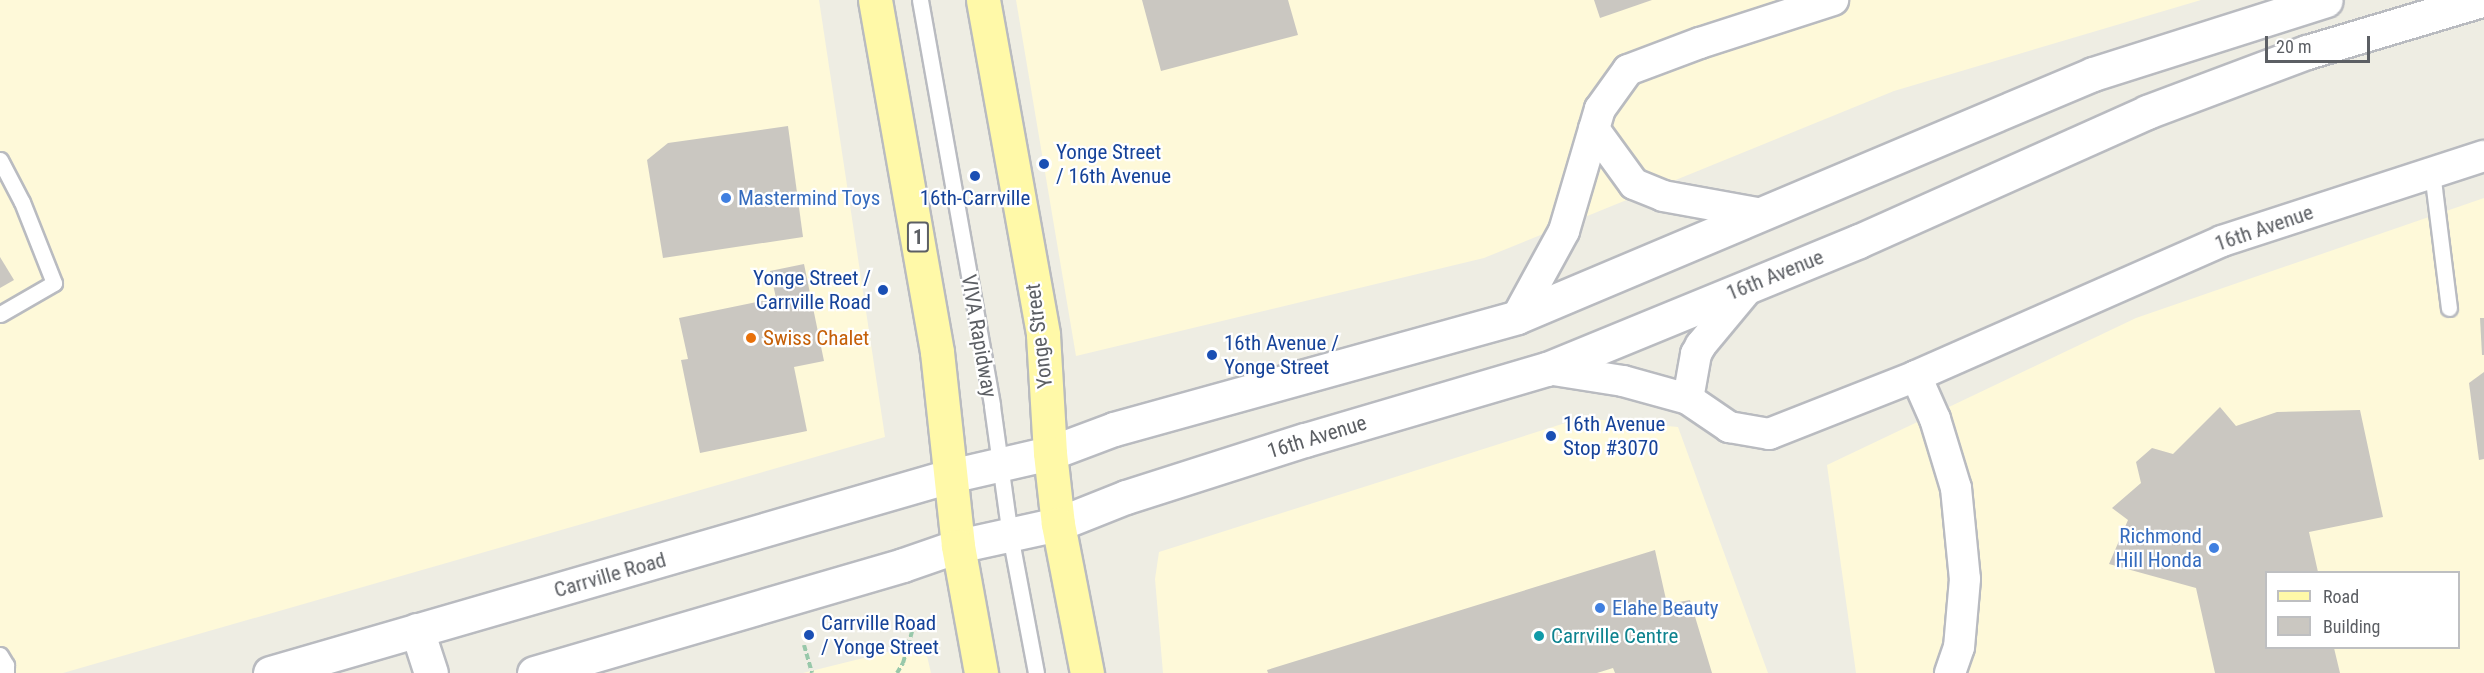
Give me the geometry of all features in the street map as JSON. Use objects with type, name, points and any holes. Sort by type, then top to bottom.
[{"type":"main road","name":"1","points":[[875,0],[913,204],[937,352],[958,546],[981,673]]},
{"type":"main road","name":"Yonge Street","points":[[982,0],[1043,335],[1050,453],[1058,524],[1087,673]]},
{"type":"main road","points":[[950,476],[1050,453],[1114,429],[1517,317],[2093,74],[2326,0]]},
{"type":"main road","name":"16th Avenue","points":[[1058,524],[1126,497],[1547,369],[1859,241],[2147,112],[2307,52],[2481,0]]},
{"type":"main road","name":"Carrville Road","points":[[270,673],[950,476]]},
{"type":"main road","points":[[549,671],[903,565],[958,546],[1058,524]]},
{"type":"main road","points":[[417,630],[431,673]]},
{"type":"street","points":[[1517,317],[1564,231],[1600,109],[1628,70],[1700,43],[1833,0]]},
{"type":"street","points":[[1594,129],[1634,184],[1663,196],[1762,214]]},
{"type":"street","name":"16th Avenue","points":[[1547,369],[1623,381],[1688,399],[1729,427],[1769,434],[1916,376],[2222,241],[2484,156]]},
{"type":"street","points":[[1688,399],[1696,354],[1750,286]]},
{"type":"street","points":[[1916,376],[1935,419],[1956,488],[1965,579],[1959,647],[1950,673]]},
{"type":"lane","name":"VIVA Rapidway","points":[[920,0],[1010,535],[1036,673]]},
{"type":"lane","points":[[0,160],[22,202],[54,283],[0,314]]},
{"type":"lane","points":[[2432,172],[2449,308]]},
{"type":"lane","points":[[0,655],[6,665],[6,673]]},
{"type":"path","points":[[897,673],[903,663],[913,627]]},
{"type":"path","points":[[804,645],[812,673]]},
{"type":"shaded area","points":[[0,0],[819,0],[885,437],[63,673],[0,673]]},
{"type":"shaded area","points":[[1016,0],[2201,0],[1894,91],[1484,258],[1076,356]]},
{"type":"shaded area","points":[[2484,198],[2484,673],[1856,673],[1827,465],[2136,318]]},
{"type":"shaded area","points":[[1581,418],[1678,427],[1768,673],[1163,673],[1155,579],[1159,552]]},
{"type":"shaded area","points":[[924,643],[931,673],[803,673]]},
{"type":"building","points":[[1142,0],[1288,0],[1298,35],[1161,71]]},
{"type":"building","points":[[1594,0],[1652,0],[1600,18]]},
{"type":"building","name":"Mastermind Toys","points":[[788,126],[803,237],[663,258],[647,160],[668,143]]},
{"type":"building","points":[[0,257],[14,280],[0,288]]},
{"type":"building","name":"Swiss Chalet","points":[[804,264],[824,361],[794,367],[807,431],[700,453],[681,360],[688,359],[679,318],[776,298],[770,271]]},
{"type":"building","points":[[2480,318],[2484,318],[2484,355],[2482,355]]},
{"type":"building","points":[[2484,372],[2484,459],[2479,460],[2469,383]]},
{"type":"building","name":"Richmond Hill Honda","points":[[2220,407],[2236,426],[2277,412],[2360,410],[2383,517],[2309,532],[2318,571],[2265,571],[2265,649],[2334,649],[2340,673],[2215,673],[2196,588],[2109,564],[2128,520],[2112,508],[2141,483],[2136,462],[2152,448],[2173,454]]},
{"type":"building","name":"Carrville Centre","points":[[1655,550],[1667,604],[1690,600],[1712,673],[1615,673],[1613,668],[1597,673],[1268,673],[1267,670]]},
{"type":"place","name":"Yonge Street / 16th Avenue","points":[[1044,164]]},
{"type":"place","name":"16th-Carrville","points":[[975,176]]},
{"type":"place","name":"Mastermind Toys","points":[[726,198]]},
{"type":"place","name":"Yonge Street / Carrville Road","points":[[883,290]]},
{"type":"place","name":"Swiss Chalet","points":[[751,338]]},
{"type":"place","name":"16th Avenue / Yonge Street","points":[[1212,355]]},
{"type":"place","name":"16th Avenue Stop #3070","points":[[1551,436]]},
{"type":"place","name":"Richmond Hill Honda","points":[[2214,548]]},
{"type":"place","name":"Elahe Beauty","points":[[1600,608]]},
{"type":"place","name":"Carrville Road / Yonge Street","points":[[809,635]]},
{"type":"place","name":"Carrville Centre","points":[[1539,636]]}]
